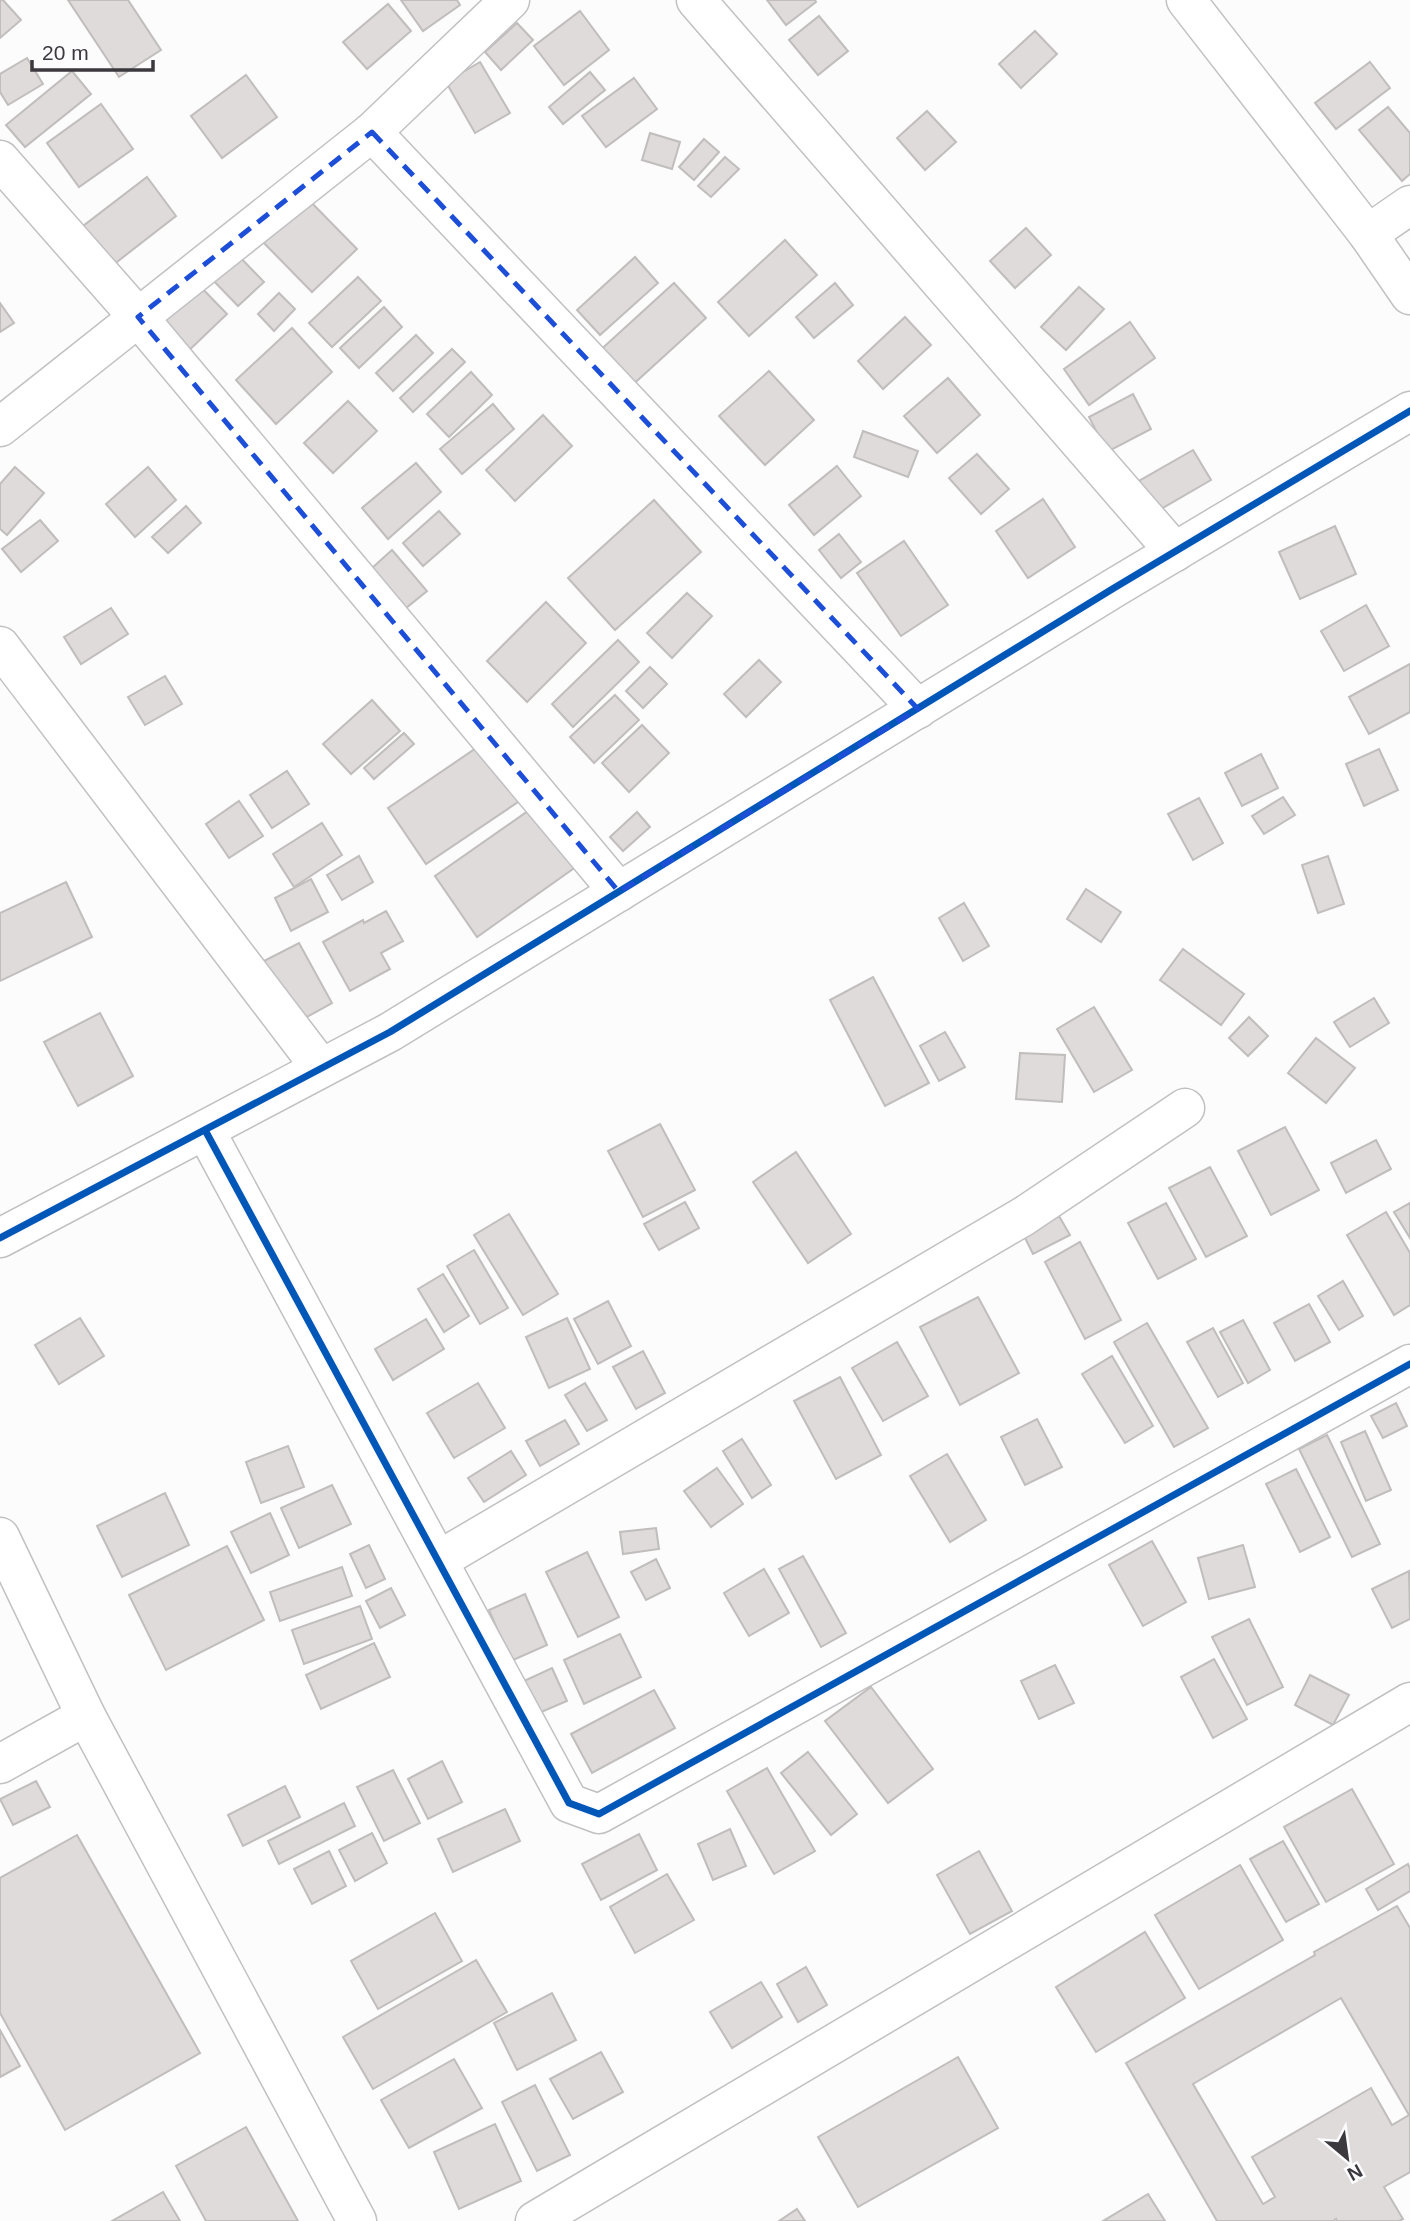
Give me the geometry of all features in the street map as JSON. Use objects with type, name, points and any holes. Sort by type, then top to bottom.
[{"type":"street","points":[[0,427],[372,132],[510,0]]},
{"type":"street","points":[[696,0],[1174,552]]},
{"type":"street","points":[[1186,0],[1368,234],[1410,295]]},
{"type":"street","points":[[372,132],[918,709]]},
{"type":"street","points":[[0,160],[138,317],[619,892]]},
{"type":"street","points":[[1368,234],[1410,205]]},
{"type":"street","points":[[0,1238],[390,1032],[1174,552],[1410,411]]},
{"type":"street","points":[[0,646],[321,1068]]},
{"type":"street","points":[[439,1560],[1024,1216],[1185,1108]]},
{"type":"street","points":[[205,1130],[569,1802],[599,1814],[1410,1364]]},
{"type":"street","points":[[0,1537],[86,1716],[357,2221]]},
{"type":"street","points":[[535,2221],[1410,1702]]},
{"type":"street","points":[[0,1764],[86,1716]]},
{"type":"highlighted area","points":[[372,132],[918,709],[619,892],[138,317]]},
{"type":"building","points":[[0,0],[21,20],[0,38]]},
{"type":"building","points":[[68,0],[128,0],[161,50],[119,77]]},
{"type":"building","points":[[401,0],[457,0],[460,5],[423,31]]},
{"type":"building","points":[[767,0],[815,0],[816,2],[786,25]]},
{"type":"building","points":[[388,4],[411,31],[367,69],[343,42]]},
{"type":"building","points":[[580,11],[609,50],[564,85],[534,46]]},
{"type":"building","points":[[819,16],[848,51],[818,75],[789,40]]},
{"type":"building","points":[[517,23],[533,40],[501,70],[485,52]]},
{"type":"building","points":[[1035,31],[1057,54],[1021,88],[999,64]]},
{"type":"building","points":[[27,58],[43,84],[8,105],[0,92],[0,74]]},
{"type":"building","points":[[480,62],[510,113],[475,133],[446,82]]},
{"type":"building","points":[[1370,62],[1390,88],[1336,129],[1315,103]]},
{"type":"building","points":[[72,71],[91,94],[25,147],[6,125]]},
{"type":"building","points":[[590,72],[605,90],[563,124],[549,107]]},
{"type":"building","points":[[246,75],[277,117],[222,158],[191,116]]},
{"type":"building","points":[[634,78],[657,109],[606,147],[582,116]]},
{"type":"building","points":[[101,104],[133,149],[79,187],[47,143]]},
{"type":"building","points":[[1388,107],[1410,133],[1410,174],[1402,181],[1359,130]]},
{"type":"building","points":[[927,111],[956,142],[925,170],[897,138]]},
{"type":"building","points":[[650,133],[680,142],[672,169],[642,160]]},
{"type":"building","points":[[704,139],[719,152],[694,180],[679,167]]},
{"type":"building","points":[[725,157],[739,169],[711,197],[698,186]]},
{"type":"building","points":[[147,177],[176,216],[113,265],[83,226]]},
{"type":"building","points":[[302,193],[357,249],[312,292],[257,236]]},
{"type":"building","points":[[1026,228],[1051,255],[1015,288],[990,261]]},
{"type":"building","points":[[785,240],[817,275],[749,336],[718,302]]},
{"type":"building","points":[[233,250],[264,282],[238,306],[207,274]]},
{"type":"building","points":[[635,257],[658,283],[600,335],[577,310]]},
{"type":"building","points":[[358,277],[381,301],[332,347],[309,323]]},
{"type":"building","points":[[193,279],[227,314],[182,357],[148,321]]},
{"type":"building","points":[[674,283],[706,318],[628,389],[596,354]]},
{"type":"building","points":[[835,283],[853,305],[814,338],[796,317]]},
{"type":"building","points":[[1079,287],[1104,309],[1066,350],[1041,327]]},
{"type":"building","points":[[279,293],[295,309],[274,331],[258,314]]},
{"type":"building","points":[[0,303],[14,323],[0,332]]},
{"type":"building","points":[[384,307],[402,327],[359,368],[340,348]]},
{"type":"building","points":[[905,317],[931,345],[883,389],[858,361]]},
{"type":"building","points":[[1130,322],[1155,358],[1089,405],[1064,369]]},
{"type":"building","points":[[292,328],[332,372],[276,424],[236,380]]},
{"type":"building","points":[[416,335],[433,353],[393,391],[376,373]]},
{"type":"building","points":[[452,349],[465,362],[413,412],[400,398]]},
{"type":"building","points":[[769,371],[814,420],[765,465],[719,416]]},
{"type":"building","points":[[471,372],[492,395],[449,437],[427,414]]},
{"type":"building","points":[[948,378],[980,415],[937,453],[904,416]]},
{"type":"building","points":[[1133,394],[1151,429],[1107,452],[1089,417]]},
{"type":"building","points":[[348,401],[377,431],[333,473],[304,443]]},
{"type":"building","points":[[493,404],[514,429],[462,474],[440,449]]},
{"type":"building","points":[[543,415],[572,446],[515,501],[486,470]]},
{"type":"building","points":[[863,431],[918,451],[908,477],[854,457]]},
{"type":"building","points":[[1193,450],[1211,480],[1149,516],[1132,485]]},
{"type":"building","points":[[977,454],[1009,489],[981,514],[949,478]]},
{"type":"building","points":[[416,463],[441,492],[388,539],[362,508]]},
{"type":"building","points":[[837,466],[861,496],[814,535],[789,505]]},
{"type":"building","points":[[15,467],[44,493],[7,535],[0,529],[0,484]]},
{"type":"building","points":[[148,467],[176,500],[135,537],[106,504]]},
{"type":"building","points":[[1043,499],[1075,547],[1028,578],[996,531]]},
{"type":"building","points":[[654,500],[701,552],[615,630],[568,578]]},
{"type":"building","points":[[186,506],[201,523],[168,553],[152,537]]},
{"type":"building","points":[[439,511],[460,534],[423,566],[403,543]]},
{"type":"building","points":[[40,520],[58,541],[21,572],[2,549]]},
{"type":"building","points":[[1335,526],[1356,574],[1300,599],[1279,552]]},
{"type":"building","points":[[839,534],[861,562],[841,578],[819,550]]},
{"type":"building","points":[[904,541],[948,605],[901,636],[857,573]]},
{"type":"building","points":[[392,550],[427,591],[406,608],[372,568]]},
{"type":"building","points":[[687,593],[712,616],[672,658],[647,633]]},
{"type":"building","points":[[546,602],[586,643],[527,702],[487,661]]},
{"type":"building","points":[[1366,605],[1389,646],[1344,671],[1321,631]]},
{"type":"building","points":[[111,608],[128,634],[81,664],[64,637]]},
{"type":"building","points":[[618,640],[639,662],[573,727],[552,704]]},
{"type":"building","points":[[759,660],[781,682],[746,717],[724,694]]},
{"type":"building","points":[[1410,664],[1410,712],[1369,734],[1349,697]]},
{"type":"building","points":[[650,667],[667,684],[643,708],[626,691]]},
{"type":"building","points":[[165,676],[182,704],[145,725],[128,697]]},
{"type":"building","points":[[615,695],[639,720],[594,763],[570,737]]},
{"type":"building","points":[[372,700],[400,731],[351,774],[323,744]]},
{"type":"building","points":[[642,725],[669,753],[629,792],[602,763]]},
{"type":"building","points":[[404,733],[414,744],[374,779],[364,768]]},
{"type":"building","points":[[488,740],[527,796],[426,864],[388,808]]},
{"type":"building","points":[[1379,749],[1398,790],[1364,806],[1346,764]]},
{"type":"building","points":[[1261,754],[1278,788],[1242,806],[1225,773]]},
{"type":"building","points":[[287,771],[309,804],[272,828],[250,795]]},
{"type":"building","points":[[1283,797],[1295,815],[1264,834],[1252,816]]},
{"type":"building","points":[[1199,798],[1223,843],[1193,860],[1168,814]]},
{"type":"building","points":[[239,801],[263,836],[229,858],[206,824]]},
{"type":"building","points":[[538,804],[580,864],[477,937],[435,876]]},
{"type":"building","points":[[637,812],[650,827],[623,851],[610,837]]},
{"type":"building","points":[[322,823],[342,855],[294,887],[273,854]]},
{"type":"building","points":[[359,856],[373,882],[342,900],[327,875]]},
{"type":"building","points":[[1328,856],[1344,904],[1318,913],[1302,865]]},
{"type":"building","points":[[311,879],[328,912],[291,931],[275,898]]},
{"type":"building","points":[[66,882],[92,937],[0,981],[0,913]]},
{"type":"building","points":[[1086,889],[1121,912],[1101,942],[1067,919]]},
{"type":"building","points":[[964,903],[989,946],[963,961],[939,918]]},
{"type":"building","points":[[386,911],[403,941],[381,953],[390,969],[350,991],[323,942]]},
{"type":"building","points":[[299,943],[332,1003],[296,1023],[264,961]]},
{"type":"building","points":[[1183,949],[1244,994],[1221,1025],[1160,980]]},
{"type":"building","points":[[873,977],[929,1083],[885,1106],[830,1000]]},
{"type":"building","points":[[1374,998],[1389,1023],[1350,1047],[1334,1022]]},
{"type":"building","points":[[1094,1007],[1132,1070],[1094,1092],[1057,1029]]},
{"type":"building","points":[[100,1013],[133,1076],[78,1106],[44,1042]]},
{"type":"building","points":[[1249,1017],[1268,1036],[1248,1056],[1229,1038]]},
{"type":"building","points":[[945,1032],[965,1067],[939,1081],[920,1046]]},
{"type":"building","points":[[1316,1038],[1355,1068],[1326,1103],[1288,1073]]},
{"type":"building","points":[[1020,1053],[1065,1055],[1062,1102],[1016,1099]]},
{"type":"building","points":[[660,1124],[695,1190],[643,1217],[608,1151]]},
{"type":"building","points":[[1285,1127],[1319,1190],[1271,1215],[1238,1151]]},
{"type":"building","points":[[1376,1140],[1391,1169],[1346,1193],[1331,1163]]},
{"type":"building","points":[[796,1152],[851,1234],[808,1263],[753,1182]]},
{"type":"building","points":[[1210,1167],[1247,1236],[1206,1257],[1169,1188]]},
{"type":"building","points":[[685,1202],[699,1228],[659,1250],[644,1224]]},
{"type":"building","points":[[1166,1203],[1196,1259],[1158,1279],[1128,1223]]},
{"type":"building","points":[[1410,1203],[1410,1238],[1394,1212]]},
{"type":"building","points":[[1386,1212],[1410,1253],[1410,1305],[1394,1315],[1347,1235]]},
{"type":"building","points":[[509,1214],[558,1294],[523,1315],[474,1235]]},
{"type":"building","points":[[1059,1216],[1070,1235],[1033,1254],[1024,1236]]},
{"type":"building","points":[[1080,1242],[1121,1320],[1085,1339],[1045,1262]]},
{"type":"building","points":[[474,1250],[508,1308],[480,1324],[447,1266]]},
{"type":"building","points":[[443,1274],[469,1316],[444,1332],[418,1289]]},
{"type":"building","points":[[1343,1281],[1363,1316],[1339,1330],[1318,1296]]},
{"type":"building","points":[[978,1297],[1019,1373],[960,1405],[920,1327]]},
{"type":"building","points":[[608,1301],[631,1346],[598,1364],[574,1319]]},
{"type":"building","points":[[1309,1304],[1330,1342],[1295,1361],[1274,1323]]},
{"type":"building","points":[[80,1318],[104,1356],[59,1384],[35,1345]]},
{"type":"building","points":[[567,1318],[590,1369],[549,1388],[526,1337]]},
{"type":"building","points":[[426,1319],[444,1349],[393,1380],[375,1349]]},
{"type":"building","points":[[1243,1320],[1270,1370],[1248,1383],[1220,1332]]},
{"type":"building","points":[[1147,1323],[1208,1428],[1174,1447],[1114,1342]]},
{"type":"building","points":[[1213,1328],[1243,1383],[1218,1397],[1187,1342]]},
{"type":"building","points":[[897,1342],[928,1396],[883,1421],[852,1368]]},
{"type":"building","points":[[643,1351],[665,1393],[636,1409],[613,1367]]},
{"type":"building","points":[[1112,1356],[1153,1426],[1125,1443],[1082,1374]]},
{"type":"building","points":[[840,1377],[881,1455],[836,1479],[794,1401]]},
{"type":"building","points":[[478,1383],[505,1428],[454,1458],[427,1413]]},
{"type":"building","points":[[585,1383],[607,1420],[587,1431],[565,1395]]},
{"type":"building","points":[[1396,1403],[1407,1426],[1383,1438],[1371,1416]]},
{"type":"building","points":[[1037,1419],[1062,1467],[1025,1485],[1001,1437]]},
{"type":"building","points":[[565,1420],[579,1444],[540,1466],[526,1441]]},
{"type":"building","points":[[1365,1431],[1391,1490],[1366,1501],[1341,1442]]},
{"type":"building","points":[[1327,1435],[1380,1544],[1352,1557],[1299,1449]]},
{"type":"building","points":[[742,1439],[771,1485],[752,1498],[723,1451]]},
{"type":"building","points":[[288,1446],[304,1487],[261,1503],[246,1462]]},
{"type":"building","points":[[511,1451],[526,1475],[484,1502],[468,1478]]},
{"type":"building","points":[[947,1454],[986,1520],[950,1542],[910,1476]]},
{"type":"building","points":[[717,1468],[743,1504],[711,1527],[684,1491]]},
{"type":"building","points":[[1296,1469],[1330,1537],[1300,1552],[1266,1484]]},
{"type":"building","points":[[332,1485],[351,1524],[299,1548],[281,1508]]},
{"type":"building","points":[[165,1493],[189,1545],[122,1577],[97,1526]]},
{"type":"building","points":[[270,1513],[289,1555],[251,1573],[231,1532]]},
{"type":"building","points":[[656,1528],[659,1549],[623,1554],[620,1532]]},
{"type":"building","points":[[1152,1541],[1186,1602],[1143,1626],[1109,1565]]},
{"type":"building","points":[[369,1545],[385,1579],[366,1588],[350,1554]]},
{"type":"building","points":[[1243,1545],[1255,1587],[1209,1599],[1198,1558]]},
{"type":"building","points":[[227,1546],[264,1620],[166,1670],[129,1595]]},
{"type":"building","points":[[587,1552],[619,1617],[578,1637],[546,1572]]},
{"type":"building","points":[[803,1556],[846,1633],[821,1647],[779,1569]]},
{"type":"building","points":[[656,1559],[670,1588],[646,1600],[631,1572]]},
{"type":"building","points":[[342,1567],[352,1596],[280,1621],[270,1592]]},
{"type":"building","points":[[764,1569],[789,1613],[749,1636],[724,1593]]},
{"type":"building","points":[[1409,1571],[1410,1619],[1392,1628],[1372,1589]]},
{"type":"building","points":[[391,1588],[405,1615],[380,1628],[366,1601]]},
{"type":"building","points":[[525,1594],[547,1645],[511,1661],[489,1610]]},
{"type":"building","points":[[360,1606],[372,1639],[304,1664],[292,1630]]},
{"type":"building","points":[[1249,1619],[1283,1687],[1247,1705],[1212,1637]]},
{"type":"building","points":[[620,1634],[641,1677],[584,1704],[564,1660]]},
{"type":"building","points":[[374,1643],[390,1677],[321,1709],[306,1675]]},
{"type":"building","points":[[1214,1659],[1247,1719],[1213,1738],[1181,1677]]},
{"type":"building","points":[[1055,1665],[1074,1703],[1039,1719],[1021,1681]]},
{"type":"building","points":[[552,1668],[567,1701],[539,1713],[524,1681]]},
{"type":"building","points":[[1310,1675],[1349,1695],[1333,1725],[1295,1705]]},
{"type":"building","points":[[871,1687],[933,1769],[888,1803],[825,1721]]},
{"type":"building","points":[[654,1690],[675,1728],[592,1773],[571,1734]]},
{"type":"building","points":[[808,1752],[857,1814],[831,1835],[781,1773]]},
{"type":"building","points":[[442,1761],[462,1802],[428,1819],[408,1779]]},
{"type":"building","points":[[767,1768],[815,1851],[774,1874],[727,1791]]},
{"type":"building","points":[[393,1770],[420,1823],[384,1841],[357,1787]]},
{"type":"building","points":[[36,1781],[50,1807],[13,1825],[0,1799]]},
{"type":"building","points":[[285,1786],[300,1817],[243,1846],[228,1815]]},
{"type":"building","points":[[1352,1789],[1394,1864],[1326,1902],[1284,1827]]},
{"type":"building","points":[[344,1803],[355,1826],[279,1864],[268,1841]]},
{"type":"building","points":[[505,1809],[520,1841],[453,1872],[438,1839]]},
{"type":"building","points":[[730,1829],[746,1866],[713,1880],[698,1844]]},
{"type":"building","points":[[372,1833],[387,1863],[355,1881],[339,1850]]},
{"type":"building","points":[[639,1834],[657,1870],[601,1900],[582,1864]]},
{"type":"building","points":[[77,1835],[200,2053],[65,2130],[0,2013],[0,1878]]},
{"type":"building","points":[[1283,1841],[1319,1904],[1286,1922],[1250,1859]]},
{"type":"building","points":[[329,1851],[346,1886],[312,1904],[294,1869]]},
{"type":"building","points":[[979,1851],[1012,1911],[970,1934],[937,1875]]},
{"type":"building","points":[[1408,1864],[1410,1891],[1378,1910],[1366,1889]]},
{"type":"building","points":[[1240,1865],[1283,1940],[1199,1989],[1155,1915]]},
{"type":"building","points":[[667,1874],[694,1920],[635,1953],[610,1907]]},
{"type":"building","points":[[1397,1906],[1410,1928],[1410,2172],[1384,2187],[1403,2219],[1217,2221],[1126,2063],[1315,1955],[1314,1952]],"holes":[[[1341,1998],[1409,2115],[1392,2125],[1371,2088],[1252,2157],[1275,2197],[1263,2204],[1193,2084]]]},
{"type":"building","points":[[435,1913],[462,1961],[378,2009],[351,1961]]},
{"type":"building","points":[[1145,1932],[1185,1998],[1096,2052],[1056,1987]]},
{"type":"building","points":[[476,1960],[507,2012],[373,2089],[343,2037]]},
{"type":"building","points":[[806,1967],[827,2005],[798,2022],[777,1984]]},
{"type":"building","points":[[761,1982],[782,2017],[732,2048],[710,2012]]},
{"type":"building","points":[[552,1993],[576,2040],[517,2070],[494,2023]]},
{"type":"building","points":[[0,2030],[20,2066],[0,2077]]},
{"type":"building","points":[[601,2052],[623,2092],[573,2119],[550,2079]]},
{"type":"building","points":[[958,2057],[998,2128],[858,2207],[818,2137]]},
{"type":"building","points":[[454,2059],[482,2108],[409,2148],[381,2100]]},
{"type":"building","points":[[535,2085],[570,2155],[537,2171],[502,2102]]},
{"type":"building","points":[[495,2124],[521,2181],[459,2209],[434,2152]]},
{"type":"building","points":[[246,2127],[298,2221],[206,2221],[176,2166]]},
{"type":"building","points":[[163,2192],[180,2221],[112,2221]]},
{"type":"building","points":[[1148,2194],[1165,2221],[1103,2221]]},
{"type":"building","points":[[797,2209],[805,2221],[779,2221]]},
{"type":"cycle path","points":[[0,1238],[390,1032],[1114,588],[1410,411]]},
{"type":"cycle path","points":[[205,1130],[569,1803],[599,1814],[1410,1364]]}]
